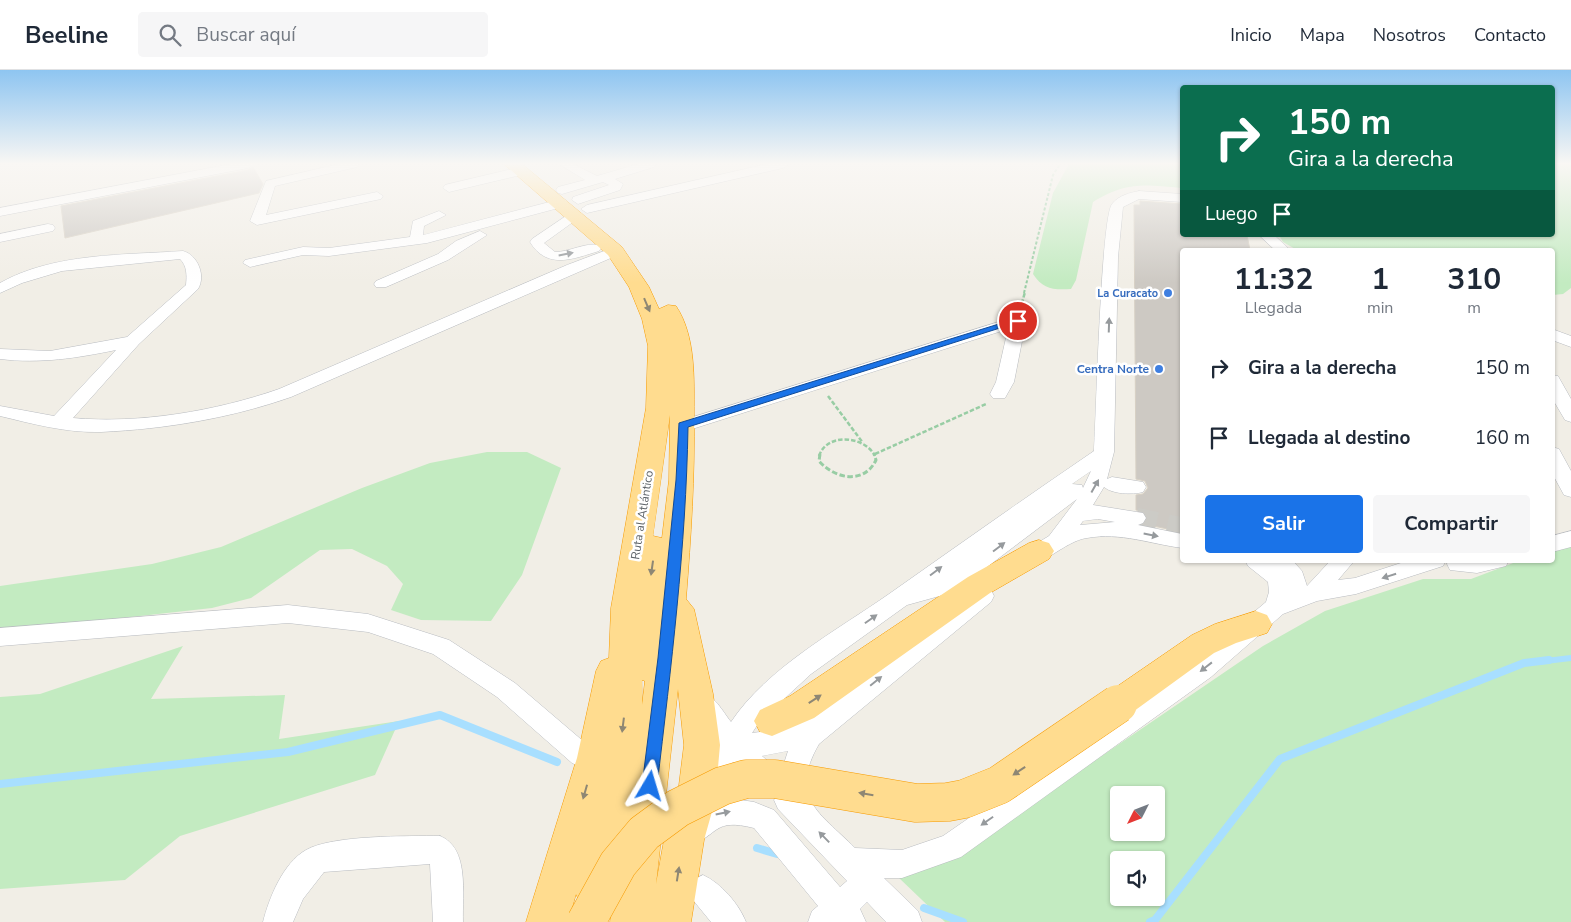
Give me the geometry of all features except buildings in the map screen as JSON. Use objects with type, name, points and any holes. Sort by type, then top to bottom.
[{"type":"highway","name":"Ruta al Atlántico","points":[[572,205],[612,247],[639,287],[653,319],[659,346],[658,408],[654,444],[626,608],[624,722],[601,854],[593,922]]},
{"type":"highway","name":"Ruta al Atlántico","points":[[572,205],[628,248],[672,319],[682,363],[682,480],[663,676],[631,922]]},
{"type":"highway","points":[[649,668],[645,647],[645,619],[654,557],[667,403],[666,376],[659,346]]},
{"type":"highway","points":[[772,721],[802,707],[986,580],[1048,546]]},
{"type":"highway","points":[[670,922],[684,840],[696,801],[702,745],[696,694],[680,625],[672,570]]},
{"type":"highway","points":[[547,922],[595,758],[626,608]]},
{"type":"highway","points":[[586,922],[618,862],[651,826],[672,809],[710,791],[745,779],[781,779],[907,802],[940,804],[979,795],[999,784],[1118,704],[1203,644],[1266,616]]},
{"type":"street","points":[[0,212],[43,204]]},
{"type":"street","points":[[263,204],[257,220],[338,204]]},
{"type":"street","points":[[382,284],[443,257],[461,244],[480,235],[575,204]]},
{"type":"street","points":[[250,263],[302,251],[330,252],[416,240],[579,204]]},
{"type":"street","points":[[797,808],[792,792],[793,772],[800,753],[810,736],[1048,546],[1078,514],[1098,482],[1105,452],[1111,267],[1117,206],[1120,204]]},
{"type":"street","points":[[572,205],[536,242],[541,251],[549,256],[560,256],[612,247]]},
{"type":"street","points":[[416,240],[418,224],[439,215]]},
{"type":"street","points":[[0,238],[48,228]]},
{"type":"street","points":[[1268,237],[1281,248]]},
{"type":"street","points":[[0,411],[60,422],[100,426],[185,418],[248,406],[285,393],[572,268],[612,247]]},
{"type":"street","points":[[0,289],[24,276],[60,268],[183,255],[191,261],[195,274],[193,286],[133,342],[60,422]]},
{"type":"street","points":[[683,426],[1018,321],[1005,382],[1000,394]]},
{"type":"street","points":[[1555,335],[1571,342]]},
{"type":"street","points":[[0,354],[16,357],[73,354],[133,342]]},
{"type":"street","points":[[1555,386],[1571,416]]},
{"type":"street","points":[[696,801],[708,775],[751,713],[802,666],[898,600],[969,546],[1105,452]]},
{"type":"street","points":[[1555,459],[1571,490]]},
{"type":"street","points":[[1112,484],[1136,487]]},
{"type":"street","points":[[898,600],[946,586],[1075,490]]},
{"type":"street","points":[[1078,514],[1098,512],[1136,518]]},
{"type":"street","points":[[1048,546],[1074,532],[1099,527],[1122,529],[1180,541]]},
{"type":"street","points":[[859,872],[902,864],[951,847],[1202,670],[1266,616],[1281,596],[1280,582],[1269,569],[1260,563]]},
{"type":"street","points":[[1283,563],[1307,595]]},
{"type":"street","points":[[1266,616],[1307,595],[1341,563]]},
{"type":"street","points":[[1307,595],[1356,586],[1426,563]]},
{"type":"street","points":[[1458,564],[1477,565],[1485,563]]},
{"type":"street","points":[[928,621],[946,586]]},
{"type":"street","points":[[0,637],[288,614],[368,623],[441,647],[506,690],[581,755]]},
{"type":"street","points":[[696,694],[731,742],[907,922]]},
{"type":"street","points":[[731,742],[767,746],[798,737],[825,723]]},
{"type":"street","points":[[684,840],[700,823],[720,812],[735,811],[764,819],[838,917],[859,872]]},
{"type":"street","points":[[278,922],[280,910],[302,874],[317,859],[418,849],[440,850],[446,858],[448,922]]},
{"type":"street","points":[[702,890],[731,922]]},
{"type":"path","points":[[1018,321],[1046,204]]},
{"type":"path","points":[[819,383],[863,443],[875,454]]},
{"type":"path","points":[[875,454],[989,403],[1000,394]]},
{"type":"path","points":[[863,443],[844,440],[827,444],[821,449],[819,462],[828,472],[846,477],[855,477],[874,466],[875,454]]},
{"type":"green space","points":[[1050,204],[1093,204],[1076,280],[1071,289],[1049,288],[1040,283],[1033,274]]},
{"type":"green space","points":[[1555,204],[1571,204],[1571,288],[1563,294],[1555,295],[1555,248],[1294,248],[1283,242],[1280,237],[1555,237]]},
{"type":"green space","points":[[487,452],[527,452],[561,468],[522,575],[491,621],[421,620],[391,610],[403,584],[387,566],[352,549],[320,550],[251,598],[212,608],[77,623],[0,635],[0,586],[152,564],[221,547],[362,488],[430,463]]},
{"type":"green space","points":[[1571,544],[1571,922],[945,922],[898,877],[1037,800],[1263,646],[1325,611],[1423,579],[1471,579],[1513,563],[1555,563],[1555,549]]},
{"type":"green space","points":[[183,646],[151,699],[285,695],[279,739],[399,721],[375,775],[180,836],[125,880],[0,889],[0,697],[40,694]]},
{"type":"waterway","points":[[1537,662],[1571,658]]},
{"type":"waterway","points":[[1150,922],[1155,920],[1280,759],[1524,663],[1549,660]]},
{"type":"waterway","points":[[0,784],[288,752],[440,715],[557,762]]},
{"type":"waterway","points":[[757,848],[777,854]]},
{"type":"waterway","points":[[924,908],[963,922]]},
{"type":"tunnel","points":[[1136,518],[1180,528]]},
{"type":"place","name":"La Curacato","points":[[1168,293]]},
{"type":"place","name":"Centra Norte","points":[[1159,369]]},
{"type":"route","points":[[650,786],[665,658],[682,480],[683,426],[1018,321]]}]
